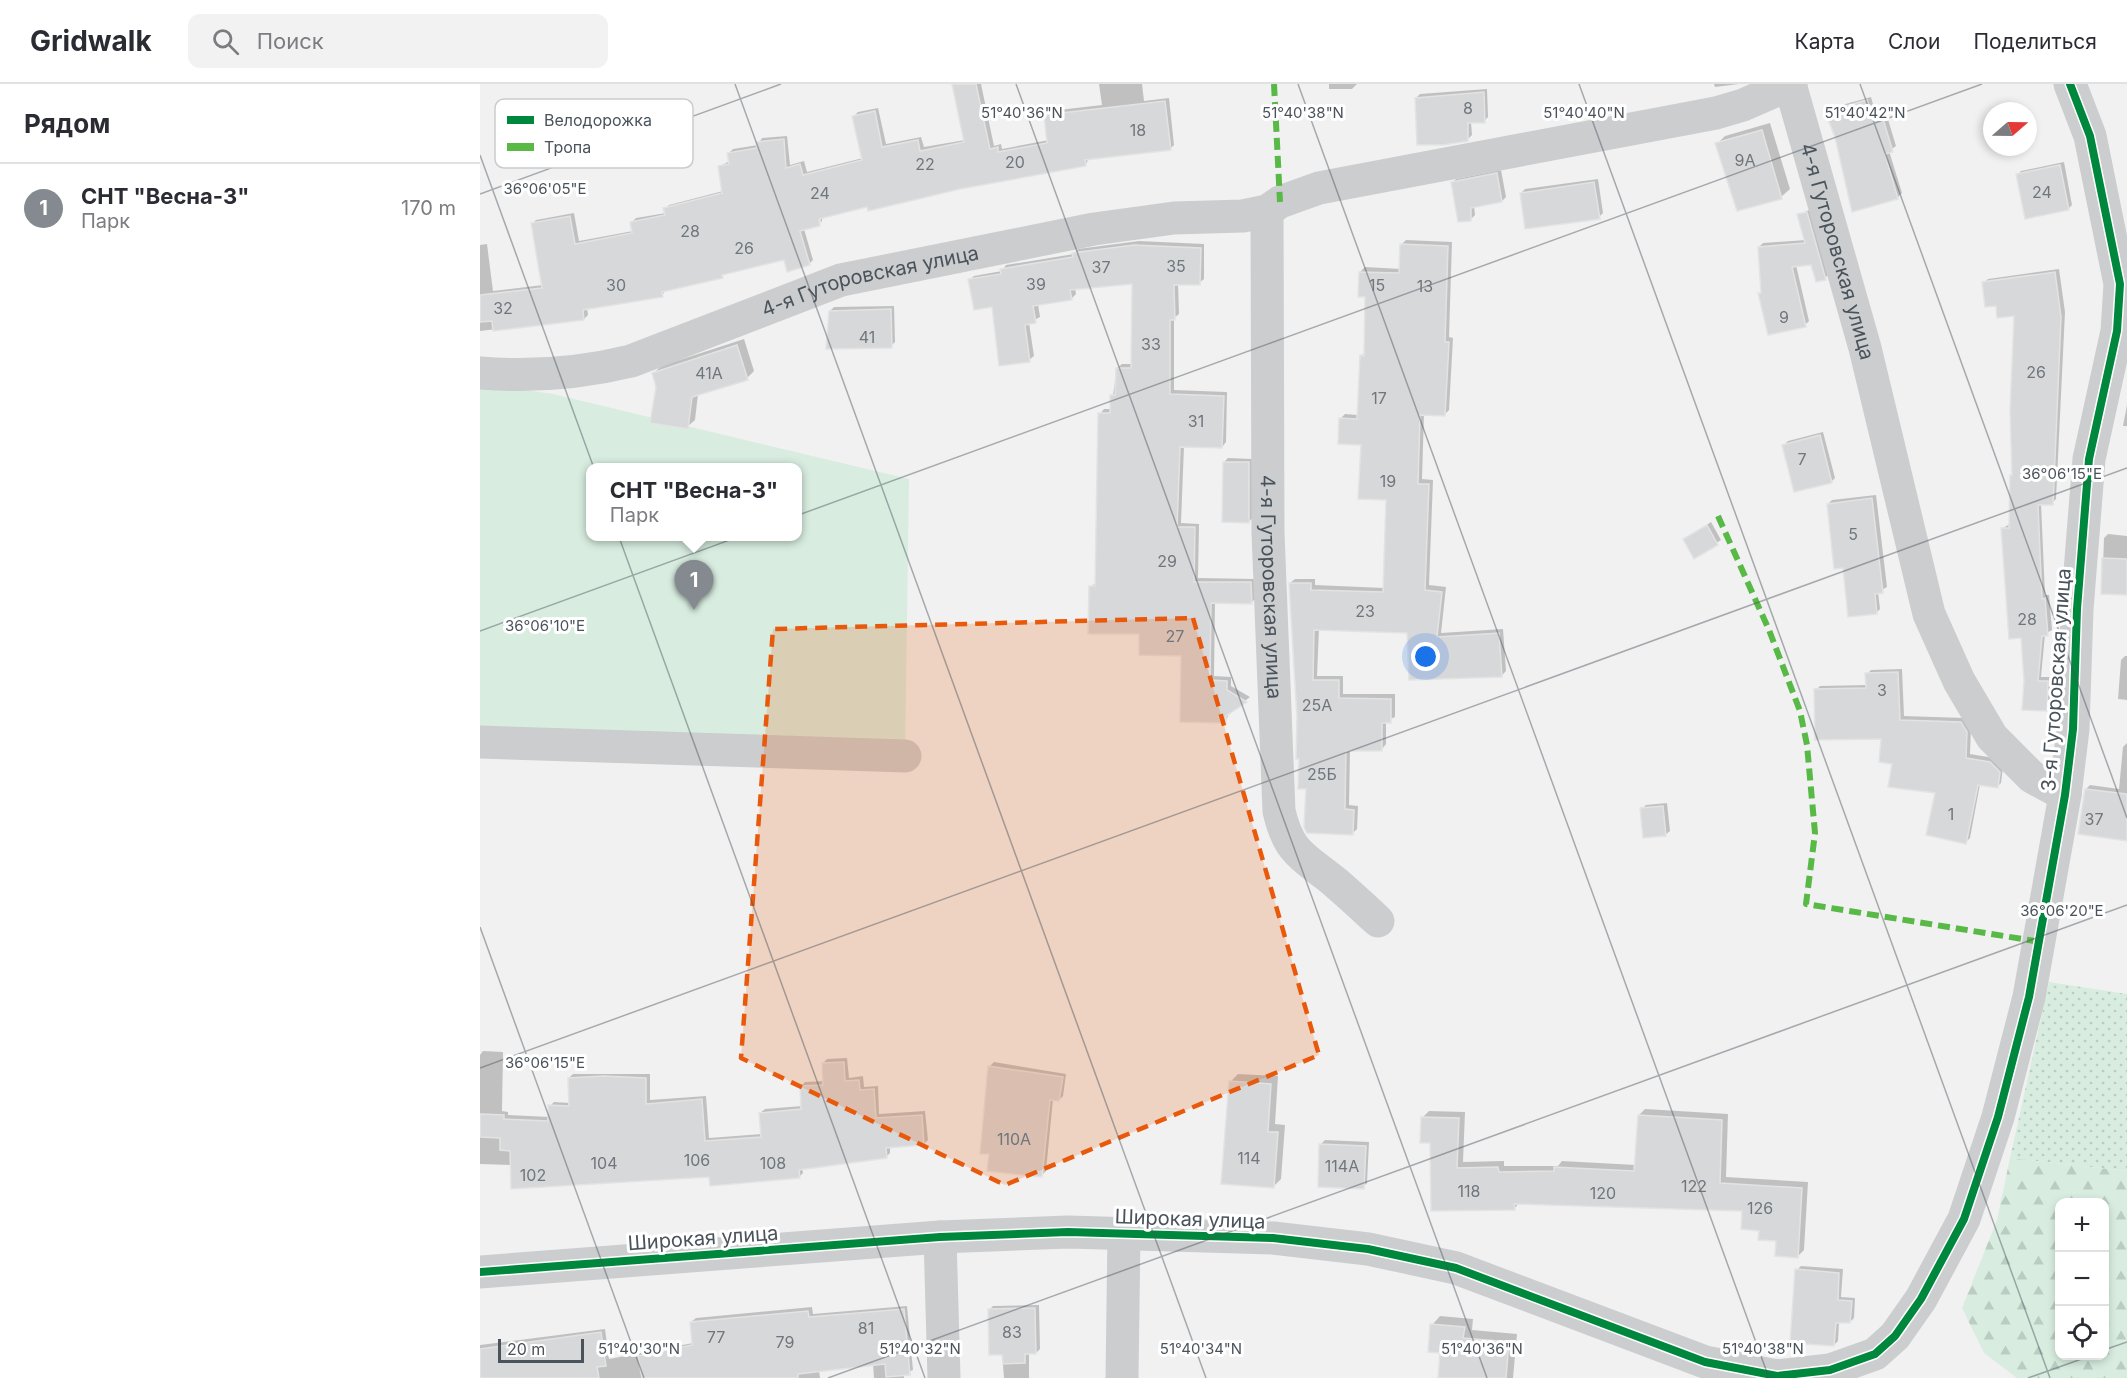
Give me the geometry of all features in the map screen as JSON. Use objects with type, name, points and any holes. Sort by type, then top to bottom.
[{"type":"street","name":"4-я Гуторовская улица","points":[[480,373],[514,376],[599,369],[631,361],[841,280],[1094,229],[1174,218],[1243,216],[1267,211],[1280,202],[1319,188],[1716,113],[1761,98],[1791,84],[1865,348],[1929,614],[1959,681],[1992,736],[2032,777],[2065,795]]},
{"type":"street","name":"3-я Гуторовская улица","points":[[1879,1366],[1895,1336],[1921,1299],[1964,1219],[1998,1117],[2029,997],[2065,795],[2073,729],[2077,609],[2089,459],[2104,378],[2122,331],[2120,284],[2090,136],[2070,84]]},
{"type":"street","name":"4-я Гуторовская улица","points":[[1267,211],[1268,533],[1279,811],[1284,831],[1304,861],[1335,882],[1378,921]]},
{"type":"street","points":[[480,742],[905,756]]},
{"type":"street","name":"Широкая улица","points":[[480,1272],[940,1237],[1068,1232],[1273,1238],[1368,1249],[1456,1268],[1705,1362],[1777,1376],[1879,1366]]},
{"type":"street","points":[[1122,1378],[1124,1233]]},
{"type":"street","points":[[940,1237],[944,1378]]},
{"type":"highlighted area","points":[[1193,618],[1319,1055],[1005,1185],[741,1058],[773,629]]},
{"type":"green space","points":[[480,383],[553,394],[909,479],[905,756],[480,742]]},
{"type":"green space","points":[[2049,982],[2127,994],[2127,1171],[2010,1158]]},
{"type":"green space","points":[[2010,1158],[2127,1171],[2127,1378],[2017,1378],[1984,1353],[1962,1308],[1997,1220]]},
{"type":"building","points":[[952,84],[976,84],[990,149],[998,147],[998,152],[1047,143],[1044,115],[1165,101],[1171,150],[1085,160],[1086,166],[960,189],[868,211],[867,207],[819,219],[820,226],[800,231],[810,265],[787,272],[784,260],[722,275],[723,278],[662,292],[663,297],[583,310],[584,320],[493,331],[492,321],[480,322],[480,295],[542,288],[531,223],[570,216],[575,244],[632,233],[630,222],[665,215],[663,208],[722,193],[718,166],[729,164],[727,153],[757,148],[756,142],[784,139],[786,168],[800,164],[803,175],[862,160],[852,116],[875,111],[882,147],[918,140],[920,151],[964,142]]},
{"type":"building","points":[[1484,92],[1485,123],[1468,123],[1468,141],[1443,145],[1417,145],[1415,98]]},
{"type":"building","points":[[1867,100],[1874,122],[1883,119],[1893,152],[1885,154],[1898,199],[1852,212],[1835,137],[1825,112]]},
{"type":"building","points":[[1762,130],[1782,199],[1737,211],[1715,143]]},
{"type":"building","points":[[2060,165],[2069,210],[2025,219],[2016,174]]},
{"type":"building","points":[[1497,173],[1502,202],[1471,208],[1471,221],[1458,222],[1451,182]]},
{"type":"building","points":[[1594,182],[1600,219],[1525,229],[1520,193]]},
{"type":"building","points":[[1807,212],[1826,280],[1816,282],[1811,265],[1792,267],[1806,327],[1768,335],[1758,293],[1761,293],[1758,247],[1805,243],[1797,214]]},
{"type":"building","points":[[1400,244],[1448,246],[1445,342],[1449,342],[1445,416],[1420,415],[1418,484],[1429,484],[1425,590],[1442,592],[1437,637],[1499,633],[1502,677],[1409,680],[1407,633],[1314,630],[1313,680],[1339,680],[1339,698],[1391,699],[1391,723],[1382,723],[1382,751],[1346,751],[1345,809],[1354,810],[1353,835],[1307,833],[1304,827],[1306,789],[1298,789],[1299,759],[1296,759],[1297,717],[1289,583],[1311,583],[1311,590],[1383,592],[1386,500],[1358,499],[1361,445],[1338,444],[1339,418],[1357,419],[1360,355],[1364,356],[1365,297],[1358,297],[1359,272],[1399,273]]},
{"type":"building","points":[[1134,245],[1201,248],[1200,285],[1174,285],[1175,320],[1170,320],[1170,394],[1224,396],[1222,448],[1180,447],[1177,527],[1195,527],[1194,582],[1251,582],[1252,604],[1211,603],[1210,680],[1227,681],[1227,690],[1247,702],[1226,716],[1226,723],[1180,722],[1181,656],[1139,655],[1139,634],[1088,634],[1089,586],[1095,586],[1098,413],[1110,413],[1110,395],[1115,395],[1116,368],[1131,368],[1132,284],[1070,290],[1072,300],[1033,306],[1036,323],[1025,325],[1030,362],[999,366],[992,307],[974,310],[968,279],[1001,274],[1000,269],[1073,257],[1072,253]]},
{"type":"building","points":[[2055,272],[2061,317],[2053,505],[2038,505],[2042,599],[2045,598],[2048,636],[2042,636],[2038,681],[2048,681],[2047,711],[2022,710],[2024,681],[2021,638],[2009,639],[2001,528],[2009,528],[2014,316],[1997,318],[1996,306],[1985,307],[1982,282]]},
{"type":"building","points":[[891,309],[892,348],[826,349],[829,311]]},
{"type":"building","points":[[737,345],[748,380],[692,397],[688,429],[650,423],[656,387],[652,373]]},
{"type":"building","points":[[1820,435],[1832,483],[1794,492],[1782,445]]},
{"type":"building","points":[[1223,462],[1249,462],[1249,523],[1222,522]]},
{"type":"building","points":[[1872,498],[1883,593],[1875,594],[1877,614],[1848,617],[1843,568],[1834,569],[1827,504]]},
{"type":"building","points":[[1707,525],[1718,545],[1694,559],[1683,539]]},
{"type":"building","points":[[2102,558],[2127,559],[2127,595],[2101,594]]},
{"type":"building","points":[[1898,672],[1900,720],[1961,722],[1967,732],[1966,758],[1990,762],[2000,772],[1998,788],[1978,785],[1966,844],[1926,835],[1935,793],[1888,787],[1892,764],[1879,762],[1881,739],[1815,740],[1814,689],[1866,688],[1865,673]]},
{"type":"building","points":[[2085,789],[2127,794],[2127,841],[2078,834]]},
{"type":"building","points":[[1663,806],[1666,836],[1643,838],[1640,808]]},
{"type":"building","points":[[844,1062],[845,1081],[859,1080],[860,1090],[874,1089],[876,1118],[922,1115],[924,1145],[886,1148],[887,1158],[799,1170],[800,1178],[710,1186],[709,1177],[511,1189],[510,1151],[500,1150],[500,1138],[480,1137],[480,1114],[504,1115],[504,1119],[548,1121],[548,1105],[569,1106],[568,1078],[604,1076],[646,1078],[646,1104],[702,1099],[705,1141],[761,1137],[759,1113],[801,1109],[800,1086],[823,1085],[822,1063]]},
{"type":"building","points":[[988,1066],[1063,1077],[1059,1101],[1050,1100],[1042,1177],[987,1171],[989,1154],[980,1154]]},
{"type":"building","points":[[1229,1081],[1271,1084],[1268,1132],[1278,1132],[1274,1188],[1221,1184]]},
{"type":"building","points":[[1638,1115],[1722,1120],[1720,1183],[1802,1188],[1798,1258],[1775,1256],[1776,1241],[1758,1240],[1759,1231],[1741,1229],[1742,1211],[1514,1204],[1515,1210],[1431,1211],[1430,1143],[1420,1143],[1421,1117],[1459,1118],[1457,1168],[1498,1167],[1499,1172],[1554,1171],[1554,1167],[1634,1171]]},
{"type":"building","points":[[1319,1144],[1366,1146],[1364,1189],[1318,1187]]},
{"type":"building","points":[[1795,1269],[1839,1273],[1838,1300],[1852,1301],[1850,1323],[1836,1323],[1834,1346],[1790,1343]]},
{"type":"building","points":[[1035,1308],[1036,1354],[1025,1354],[1025,1363],[1003,1364],[1002,1355],[989,1355],[988,1309]]},
{"type":"building","points":[[904,1309],[910,1375],[886,1377],[885,1364],[798,1374],[798,1378],[642,1378],[638,1356],[692,1345],[690,1322],[808,1311],[809,1317]]},
{"type":"building","points":[[1430,1324],[1465,1327],[1463,1338],[1509,1342],[1506,1378],[1438,1378],[1440,1353],[1428,1352]]},
{"type":"building","points":[[601,1332],[606,1366],[597,1367],[599,1378],[480,1378],[480,1349]]},
{"type":"marked path","points":[[1274,84],[1280,202]]},
{"type":"marked path","points":[[1718,516],[1769,630],[1800,711],[1807,745],[1815,833],[1806,904],[2041,942]]},
{"type":"cycle path","points":[[480,1272],[940,1237],[1068,1232],[1273,1238],[1368,1249],[1456,1268],[1705,1362],[1777,1376],[1830,1370],[1875,1354],[1895,1336],[1921,1299],[1964,1219],[1998,1117],[2029,997],[2065,795],[2073,729],[2077,609],[2089,459],[2117,331],[2120,284],[2090,136],[2070,84]]},
{"type":"place","name":"СНТ \"Весна-3\"","points":[[694,610]]}]
